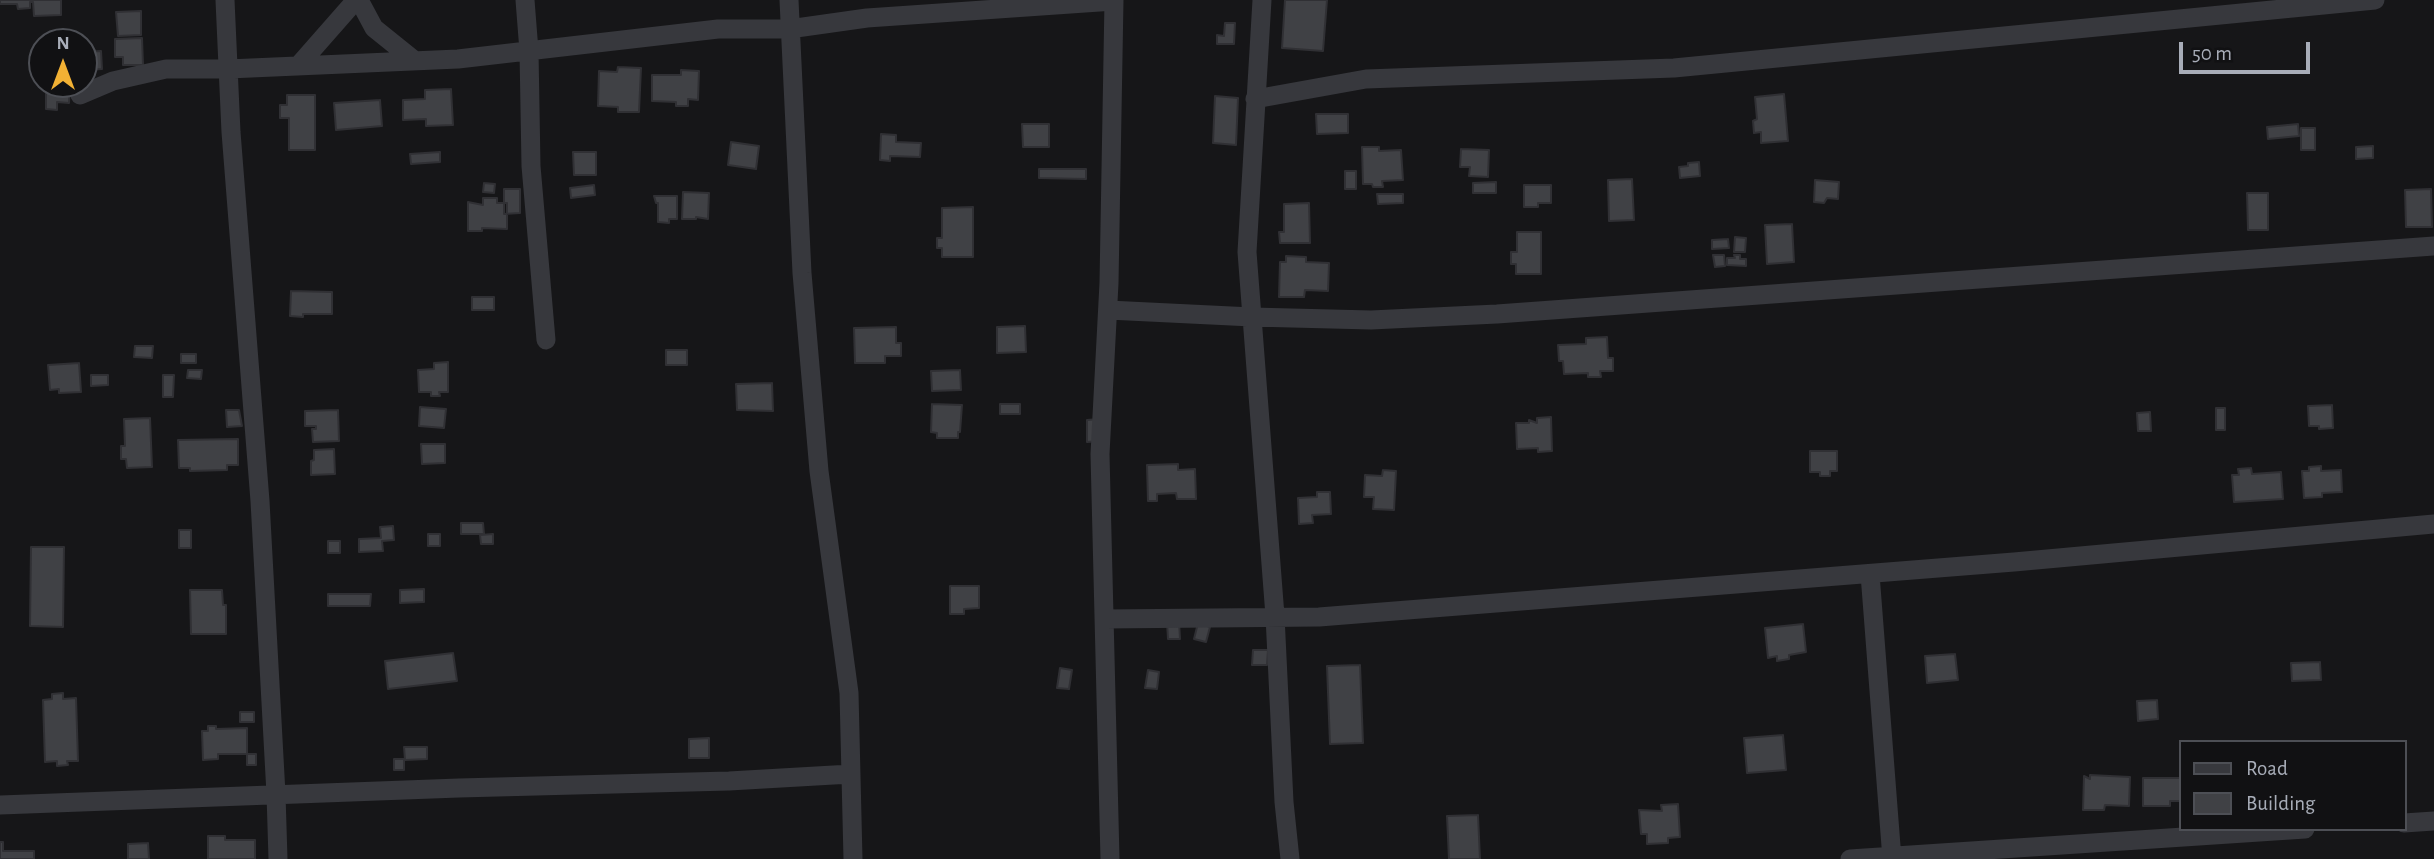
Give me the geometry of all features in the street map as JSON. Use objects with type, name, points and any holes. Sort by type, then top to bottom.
[{"type":"street","points":[[225,0],[260,501],[278,859]]},
{"type":"street","points":[[298,66],[358,0],[374,28],[415,61]]},
{"type":"street","points":[[525,0],[531,166],[546,340]]},
{"type":"street","points":[[789,0],[804,300],[819,471],[849,693],[853,859]]},
{"type":"street","points":[[1262,0],[1248,252],[1290,859]]},
{"type":"street","points":[[1255,99],[1366,79],[1674,68],[2375,0]]},
{"type":"street","points":[[98,88],[166,69],[228,69],[458,59],[718,29],[789,29],[867,18],[1114,1],[1108,310],[1100,454],[1110,859]]},
{"type":"street","points":[[1108,310],[1371,320],[1497,314],[2434,246]]},
{"type":"street","points":[[1104,619],[1319,617],[1870,574],[2434,524]]},
{"type":"street","points":[[1870,574],[1892,858]]},
{"type":"street","points":[[0,805],[729,781],[851,774]]},
{"type":"street","points":[[2406,823],[2434,821]]},
{"type":"street","points":[[1850,859],[2277,831]]},
{"type":"building","points":[[0,0],[61,0],[61,15],[34,16],[33,2],[30,2],[30,8],[18,9],[17,4],[0,4]]},
{"type":"building","points":[[1285,0],[1327,0],[1323,51],[1282,48]]},
{"type":"building","points":[[141,11],[141,35],[118,36],[116,12]]},
{"type":"building","points":[[1225,23],[1235,23],[1234,44],[1217,44],[1217,35],[1224,36]]},
{"type":"building","points":[[142,38],[143,65],[123,65],[123,57],[115,57],[115,39]]},
{"type":"building","points":[[98,51],[101,51],[102,69],[98,69]]},
{"type":"building","points":[[618,67],[641,68],[639,112],[618,112],[618,107],[598,106],[599,71],[617,72]]},
{"type":"building","points":[[681,70],[699,71],[698,100],[688,99],[688,106],[676,106],[676,102],[652,101],[652,75],[681,75]]},
{"type":"building","points":[[451,89],[453,125],[426,126],[426,119],[403,120],[403,100],[425,99],[425,90]]},
{"type":"building","points":[[1784,94],[1788,141],[1761,143],[1761,132],[1754,133],[1753,121],[1757,119],[1755,97]]},
{"type":"building","points":[[287,95],[315,95],[315,150],[289,150],[289,118],[280,118],[280,105],[287,105]]},
{"type":"building","points":[[1215,96],[1238,98],[1236,145],[1213,143]]},
{"type":"building","points":[[46,98],[69,98],[69,103],[57,102],[57,110],[46,109]]},
{"type":"building","points":[[380,100],[382,126],[336,130],[334,103]]},
{"type":"building","points":[[1316,114],[1348,114],[1348,133],[1317,134]]},
{"type":"building","points":[[1022,124],[1049,124],[1049,147],[1023,147]]},
{"type":"building","points":[[2298,124],[2299,136],[2268,139],[2267,127]]},
{"type":"building","points":[[2301,128],[2315,128],[2315,150],[2301,150]]},
{"type":"building","points":[[881,134],[896,135],[896,142],[921,143],[920,157],[890,156],[890,161],[880,160]]},
{"type":"building","points":[[731,142],[759,146],[756,169],[728,165]]},
{"type":"building","points":[[2373,146],[2373,158],[2356,159],[2356,147]]},
{"type":"building","points":[[1362,147],[1379,147],[1379,151],[1401,150],[1403,180],[1382,181],[1383,187],[1363,184]]},
{"type":"building","points":[[1461,149],[1489,150],[1488,177],[1469,176],[1470,167],[1460,167]]},
{"type":"building","points":[[440,152],[440,162],[411,164],[410,154]]},
{"type":"building","points":[[573,152],[596,152],[596,175],[574,175]]},
{"type":"building","points":[[1699,162],[1700,176],[1680,178],[1679,167]]},
{"type":"building","points":[[1039,169],[1086,169],[1086,179],[1039,178]]},
{"type":"building","points":[[1345,171],[1356,171],[1356,189],[1345,189]]},
{"type":"building","points":[[1632,179],[1634,220],[1609,221],[1608,180]]},
{"type":"building","points":[[1815,180],[1839,182],[1838,199],[1827,198],[1824,203],[1814,202]]},
{"type":"building","points":[[1496,182],[1496,193],[1473,193],[1473,183]]},
{"type":"building","points":[[484,183],[495,184],[494,193],[483,192]]},
{"type":"building","points":[[594,185],[595,195],[571,198],[570,188]]},
{"type":"building","points":[[1524,185],[1551,185],[1551,203],[1524,207]]},
{"type":"building","points":[[504,189],[520,189],[520,213],[504,214]]},
{"type":"building","points":[[2431,189],[2432,227],[2406,227],[2405,190]]},
{"type":"building","points":[[683,192],[709,193],[708,219],[682,219]]},
{"type":"building","points":[[2247,193],[2268,193],[2268,230],[2248,230]]},
{"type":"building","points":[[1377,194],[1403,194],[1403,203],[1378,204]]},
{"type":"building","points":[[654,196],[677,196],[677,219],[669,219],[669,223],[658,222],[658,203]]},
{"type":"building","points":[[483,198],[497,198],[497,203],[507,203],[507,229],[482,228],[482,231],[468,231],[468,202],[483,205]]},
{"type":"building","points":[[1309,203],[1310,243],[1280,243],[1279,232],[1284,232],[1284,204]]},
{"type":"building","points":[[973,207],[973,257],[942,257],[942,248],[937,248],[937,238],[942,238],[942,208]]},
{"type":"building","points":[[1792,224],[1794,262],[1767,264],[1765,225]]},
{"type":"building","points":[[1517,232],[1541,232],[1541,274],[1516,274],[1516,264],[1511,264],[1511,252],[1517,252]]},
{"type":"building","points":[[1735,237],[1746,238],[1745,252],[1734,252]]},
{"type":"building","points":[[1728,239],[1729,248],[1712,249],[1712,240]]},
{"type":"building","points":[[1713,255],[1724,255],[1725,266],[1715,267]]},
{"type":"building","points":[[1734,255],[1746,259],[1746,266],[1727,265],[1727,258],[1735,258]]},
{"type":"building","points":[[1286,256],[1306,257],[1306,262],[1329,263],[1328,291],[1305,290],[1304,297],[1279,297],[1280,262],[1286,262]]},
{"type":"building","points":[[291,291],[332,292],[332,314],[290,316]]},
{"type":"building","points":[[472,297],[494,297],[494,310],[472,310]]},
{"type":"building","points":[[1025,326],[1026,352],[997,353],[997,327]]},
{"type":"building","points":[[896,327],[896,343],[901,343],[901,356],[885,356],[885,363],[855,363],[854,328]]},
{"type":"building","points":[[1607,337],[1608,358],[1613,358],[1613,371],[1600,371],[1601,377],[1588,377],[1588,373],[1564,374],[1563,361],[1559,361],[1558,345],[1586,344],[1586,338]]},
{"type":"building","points":[[135,346],[153,346],[152,358],[134,357]]},
{"type":"building","points":[[666,350],[687,350],[687,365],[666,365]]},
{"type":"building","points":[[181,354],[196,354],[196,363],[181,363]]},
{"type":"building","points":[[448,362],[448,392],[431,396],[431,392],[419,392],[418,370],[434,369],[434,363]]},
{"type":"building","points":[[79,363],[81,392],[59,393],[59,389],[50,390],[48,365]]},
{"type":"building","points":[[188,370],[202,370],[201,379],[187,378]]},
{"type":"building","points":[[960,370],[961,390],[932,391],[931,371]]},
{"type":"building","points":[[91,375],[108,375],[108,385],[91,386]]},
{"type":"building","points":[[163,375],[174,375],[173,397],[163,397]]},
{"type":"building","points":[[772,383],[773,411],[737,410],[736,384]]},
{"type":"building","points":[[932,404],[962,405],[958,438],[937,438],[937,433],[931,432]]},
{"type":"building","points":[[1000,404],[1020,404],[1020,414],[1000,414]]},
{"type":"building","points":[[2332,405],[2333,428],[2319,429],[2319,426],[2309,426],[2308,406]]},
{"type":"building","points":[[420,407],[446,409],[444,428],[419,426]]},
{"type":"building","points":[[2216,408],[2225,408],[2225,430],[2216,430]]},
{"type":"building","points":[[226,410],[239,410],[242,426],[227,427]]},
{"type":"building","points":[[338,410],[339,441],[313,442],[312,429],[316,429],[316,426],[305,426],[305,411]]},
{"type":"building","points":[[2150,412],[2151,431],[2138,431],[2137,413]]},
{"type":"building","points":[[1551,417],[1552,451],[1538,452],[1538,448],[1517,449],[1516,423],[1529,423],[1529,420],[1537,423],[1537,418]]},
{"type":"building","points":[[150,418],[152,467],[127,468],[126,459],[121,459],[121,446],[125,446],[124,419]]},
{"type":"building","points":[[1099,419],[1100,441],[1087,442],[1087,420]]},
{"type":"building","points":[[238,439],[238,465],[227,465],[227,470],[190,471],[190,468],[179,468],[178,440]]},
{"type":"building","points":[[421,444],[445,444],[445,463],[422,464]]},
{"type":"building","points":[[334,449],[335,474],[311,475],[314,450]]},
{"type":"building","points":[[1810,451],[1837,451],[1837,471],[1830,471],[1830,476],[1810,472]]},
{"type":"building","points":[[1178,464],[1178,470],[1195,469],[1196,499],[1177,499],[1176,493],[1157,494],[1157,501],[1148,501],[1147,465]]},
{"type":"building","points":[[2321,466],[2321,471],[2341,470],[2342,492],[2322,493],[2322,497],[2304,498],[2302,471]]},
{"type":"building","points":[[2251,468],[2252,474],[2281,472],[2283,499],[2234,502],[2232,475],[2239,475],[2238,469]]},
{"type":"building","points":[[1383,470],[1396,471],[1394,510],[1373,509],[1374,497],[1364,497],[1365,475],[1382,476]]},
{"type":"building","points":[[1317,492],[1330,492],[1331,514],[1312,515],[1313,523],[1299,524],[1298,498],[1317,497]]},
{"type":"building","points":[[461,523],[483,523],[484,534],[461,534]]},
{"type":"building","points":[[393,526],[394,540],[382,541],[383,551],[359,552],[359,539],[381,538],[380,527]]},
{"type":"building","points":[[179,530],[191,530],[191,548],[179,548]]},
{"type":"building","points":[[428,534],[440,534],[440,546],[428,546]]},
{"type":"building","points":[[493,534],[493,544],[481,544],[480,535]]},
{"type":"building","points":[[328,541],[340,541],[340,553],[328,553]]},
{"type":"building","points":[[31,547],[64,547],[63,627],[30,626]]},
{"type":"building","points":[[950,586],[979,586],[979,608],[964,609],[964,614],[950,614]]},
{"type":"building","points":[[424,589],[424,602],[400,603],[400,590]]},
{"type":"building","points":[[190,590],[222,590],[223,605],[226,605],[226,634],[191,634]]},
{"type":"building","points":[[328,594],[371,594],[370,606],[328,606]]},
{"type":"building","points":[[1179,621],[1180,639],[1168,639],[1167,622]]},
{"type":"building","points":[[1198,623],[1210,627],[1206,642],[1194,639]]},
{"type":"building","points":[[1803,624],[1806,652],[1789,655],[1789,659],[1777,661],[1777,656],[1768,658],[1765,628]]},
{"type":"building","points":[[1253,650],[1268,650],[1267,665],[1252,665]]},
{"type":"building","points":[[453,653],[457,681],[388,689],[385,661]]},
{"type":"building","points":[[1955,654],[1958,680],[1927,683],[1925,656]]},
{"type":"building","points":[[2320,662],[2321,680],[2292,681],[2291,663]]},
{"type":"building","points":[[1360,665],[1363,743],[1330,744],[1327,666]]},
{"type":"building","points":[[1060,668],[1072,670],[1069,689],[1057,688]]},
{"type":"building","points":[[1148,670],[1159,672],[1157,689],[1145,688]]},
{"type":"building","points":[[63,693],[63,699],[76,698],[78,761],[67,761],[68,765],[57,766],[57,761],[45,762],[43,700],[52,699],[52,694]]},
{"type":"building","points":[[2157,700],[2158,719],[2138,721],[2137,701]]},
{"type":"building","points":[[240,712],[254,712],[254,722],[240,722]]},
{"type":"building","points":[[208,726],[216,726],[216,729],[247,728],[247,754],[218,754],[218,759],[203,760],[202,731],[208,731]]},
{"type":"building","points":[[1783,735],[1786,770],[1747,773],[1744,738]]},
{"type":"building","points":[[709,738],[709,758],[689,758],[689,739]]},
{"type":"building","points":[[404,747],[427,747],[427,759],[405,760]]},
{"type":"building","points":[[247,754],[256,754],[256,765],[247,765]]},
{"type":"building","points":[[394,759],[404,759],[404,770],[394,770]]},
{"type":"building","points":[[2090,775],[2130,777],[2129,806],[2105,805],[2104,810],[2083,810],[2084,776],[2090,779]]},
{"type":"building","points":[[2143,778],[2178,778],[2178,801],[2170,801],[2170,806],[2143,806]]},
{"type":"building","points":[[1678,804],[1680,837],[1668,838],[1668,843],[1647,844],[1647,834],[1641,834],[1639,810],[1662,811],[1661,805]]},
{"type":"building","points":[[1478,815],[1480,859],[1449,859],[1447,816]]},
{"type":"building","points":[[208,836],[225,836],[225,840],[255,840],[255,859],[208,859]]},
{"type":"building","points":[[0,842],[3,842],[3,851],[34,851],[34,859],[0,859]]},
{"type":"building","points":[[148,843],[149,859],[128,859],[128,844]]}]
